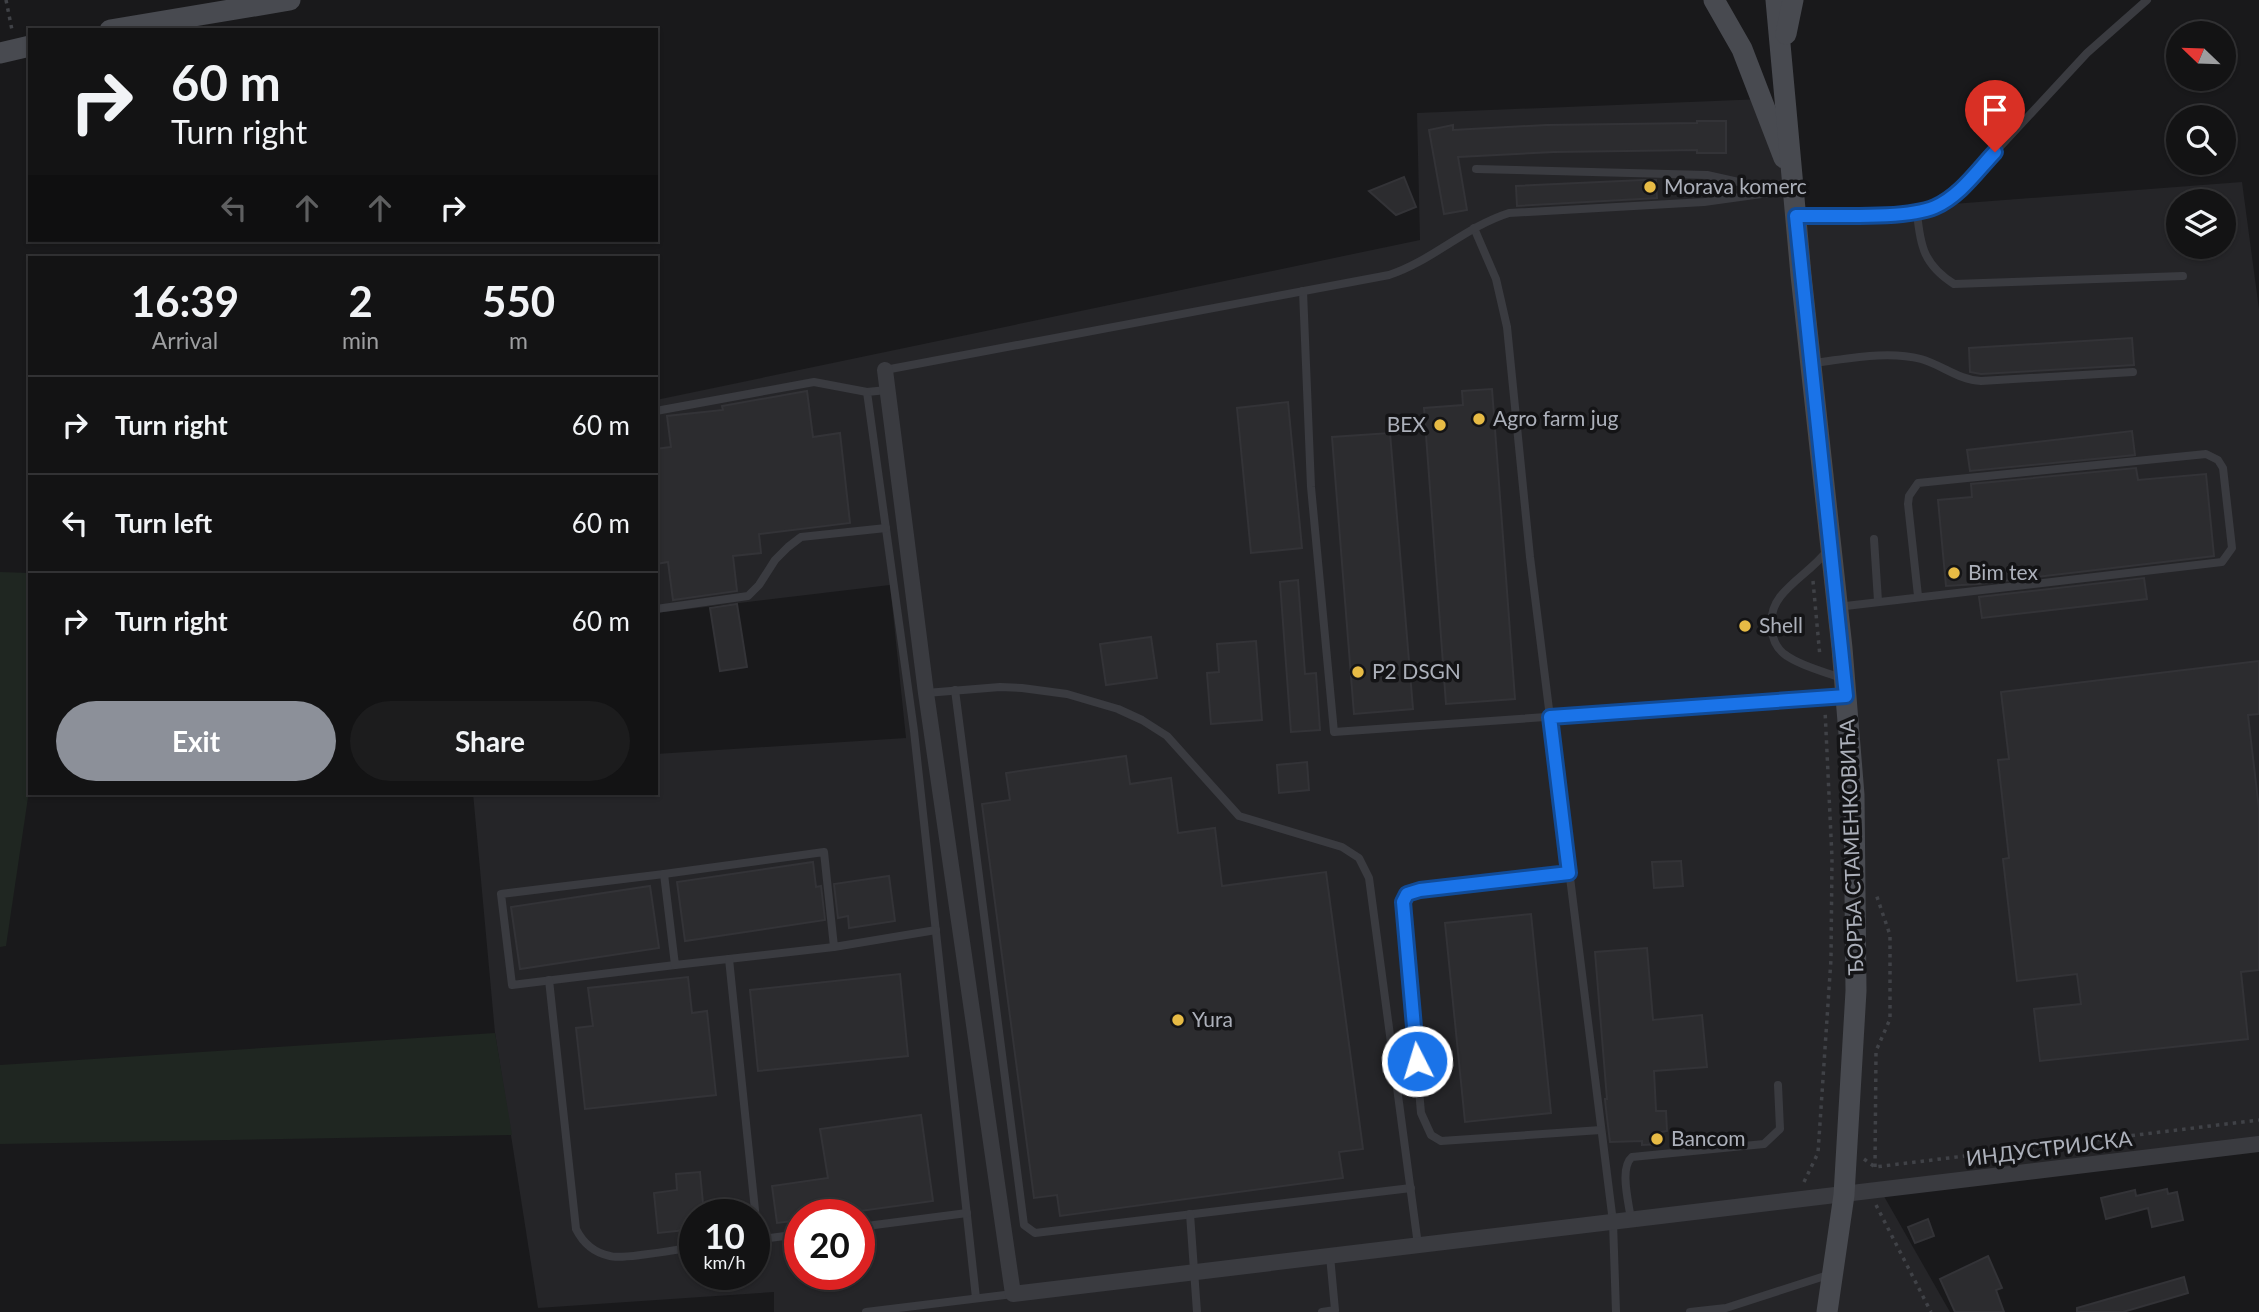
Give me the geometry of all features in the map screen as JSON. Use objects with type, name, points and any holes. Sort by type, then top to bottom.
[{"type":"street","points":[[122,28],[290,0]]},
{"type":"street","points":[[1714,0],[1742,49],[1762,95],[1794,187]]},
{"type":"street","name":"ЂОРЂА СТАМЕНКОВИЋА","points":[[1776,0],[1854,795],[1856,991],[1844,1195],[1827,1312]]},
{"type":"street","points":[[1782,53],[1793,0]]},
{"type":"street","points":[[0,53],[28,46]]},
{"type":"street","points":[[885,370],[926,693],[1013,1294]]},
{"type":"street","name":"ИНДУСТРИЈСКА","points":[[1013,1294],[2259,1144]]},
{"type":"lane","points":[[1796,216],[1917,212],[1936,206],[1958,192],[2087,53],[2147,0]]},
{"type":"lane","points":[[1476,169],[1707,176],[1752,185],[1768,193]]},
{"type":"lane","points":[[885,370],[1389,275],[1420,262],[1474,228],[1520,211],[1704,202],[1794,187]]},
{"type":"lane","points":[[1917,212],[1920,243],[1926,256],[1941,276],[1954,284],[2183,276]]},
{"type":"lane","points":[[1474,228],[1496,279],[1507,327],[1530,557],[1613,1222],[1616,1312]]},
{"type":"lane","points":[[1303,291],[1311,487],[1334,732],[1550,717],[1845,687]]},
{"type":"lane","points":[[1811,363],[1886,356],[1910,357],[1935,364],[1966,379],[1981,381],[2133,372]]},
{"type":"lane","points":[[658,411],[814,382],[867,392],[887,390]]},
{"type":"lane","points":[[867,392],[914,731],[976,1298]]},
{"type":"lane","points":[[1837,607],[2222,562],[2232,548],[2223,468],[2218,460],[2206,454],[1919,483],[1909,496],[1908,504],[1918,596]]},
{"type":"lane","points":[[658,610],[748,596],[759,585],[775,560],[801,537],[886,528]]},
{"type":"lane","points":[[1874,539],[1878,601]]},
{"type":"lane","points":[[1831,545],[1812,569],[1781,595],[1772,612],[1772,632],[1786,656],[1845,687]]},
{"type":"lane","points":[[926,693],[1000,687],[1045,690],[1093,701],[1130,715],[1167,736],[1239,816],[1342,847],[1359,858],[1369,877],[1418,1245]]},
{"type":"lane","points":[[955,691],[1024,1225],[1035,1233],[1411,1188]]},
{"type":"lane","points":[[834,947],[824,852],[501,894],[512,985],[834,947],[936,930]]},
{"type":"lane","points":[[1569,873],[1420,890],[1407,894],[1403,902],[1421,1113],[1431,1135],[1441,1141],[1601,1130]]},
{"type":"lane","points":[[664,874],[675,965]]},
{"type":"lane","points":[[729,959],[752,1199]]},
{"type":"lane","points":[[549,980],[576,1229],[589,1247],[612,1257],[679,1249]]},
{"type":"lane","points":[[1631,1220],[1624,1169],[1628,1160],[1632,1157],[1764,1144],[1780,1129],[1778,1085]]},
{"type":"lane","points":[[875,1225],[967,1213]]},
{"type":"lane","points":[[1190,1214],[1197,1312]]},
{"type":"lane","points":[[1322,1312],[1335,1311],[1330,1256]]},
{"type":"lane","points":[[1690,1312],[1726,1310],[1834,1273]]},
{"type":"lane","points":[[866,1312],[1013,1294]]},
{"type":"lane","points":[[947,1301],[948,1312]]},
{"type":"path","points":[[1846,1148],[1875,1167],[2259,1120]]},
{"type":"path","points":[[1869,1192],[1931,1312]]},
{"type":"shaded area","points":[[1763,99],[1796,216],[2242,182],[2259,309],[2259,1144],[1881,1191],[1950,1312],[774,1312],[774,1292],[538,1308],[495,1033],[473,795],[658,795],[658,754],[906,738],[890,585],[658,613],[658,400],[1420,240],[1417,113]]},
{"type":"shaded area","points":[[0,572],[28,573],[28,795],[6,946],[0,947]]},
{"type":"shaded area","points":[[495,1033],[512,1135],[0,1144],[0,1065]]},
{"type":"building","points":[[1726,121],[1726,153],[1697,153],[1697,150],[1554,152],[1458,157],[1467,210],[1444,214],[1429,130],[1453,125],[1453,130]]},
{"type":"building","points":[[1404,177],[1416,207],[1396,215],[1369,191]]},
{"type":"building","points":[[1656,180],[1657,198],[1517,206],[1516,186]]},
{"type":"building","points":[[2132,338],[2134,365],[1981,374],[1970,372],[1969,348]]},
{"type":"building","points":[[1492,389],[1515,699],[1446,704],[1424,408],[1463,405],[1462,391]]},
{"type":"building","points":[[807,391],[813,437],[840,433],[850,523],[759,534],[761,553],[733,556],[737,591],[673,600],[668,562],[658,564],[658,449],[671,447],[667,416],[723,410],[722,406]]},
{"type":"building","points":[[1288,402],[1302,548],[1251,553],[1237,408]]},
{"type":"building","points":[[2132,431],[2135,455],[1970,471],[1967,450]]},
{"type":"building","points":[[1390,433],[1413,709],[1354,714],[1332,437]]},
{"type":"building","points":[[2136,468],[2138,480],[2206,474],[2214,556],[1946,586],[1938,500],[1972,497],[1971,484]]},
{"type":"building","points":[[2144,578],[2147,599],[1982,618],[1979,597]]},
{"type":"building","points":[[1298,580],[1305,674],[1316,673],[1320,730],[1291,732],[1280,582]]},
{"type":"building","points":[[737,604],[747,667],[720,671],[710,608]]},
{"type":"building","points":[[1151,637],[1157,678],[1106,685],[1100,644]]},
{"type":"building","points":[[1256,641],[1262,720],[1211,724],[1207,673],[1219,672],[1217,644]]},
{"type":"building","points":[[2259,661],[2259,714],[2248,715],[2259,809],[2259,970],[2241,972],[2248,1039],[2040,1061],[2034,1009],[2081,1004],[2077,974],[2017,981],[2003,859],[2009,858],[1998,760],[2009,759],[2001,692]]},
{"type":"building","name":"Yura","points":[[1126,756],[1130,784],[1171,778],[1178,833],[1215,828],[1222,886],[1326,872],[1363,1149],[1339,1152],[1343,1178],[1060,1216],[1057,1195],[1034,1198],[982,804],[1010,800],[1006,773]]},
{"type":"building","points":[[1307,762],[1309,790],[1279,793],[1277,765]]},
{"type":"building","points":[[1681,861],[1683,886],[1654,888],[1652,862]]},
{"type":"building","points":[[813,862],[816,887],[821,886],[825,920],[685,941],[677,882]]},
{"type":"building","points":[[889,876],[895,921],[849,928],[848,916],[838,918],[834,884]]},
{"type":"building","points":[[650,886],[659,948],[520,969],[511,907]]},
{"type":"building","points":[[1531,914],[1551,1113],[1465,1122],[1445,923]]},
{"type":"building","points":[[1647,948],[1653,1020],[1702,1015],[1707,1067],[1654,1071],[1656,1111],[1666,1111],[1667,1131],[1661,1132],[1662,1144],[1642,1145],[1642,1141],[1610,1142],[1595,952]]},
{"type":"building","points":[[900,974],[908,1056],[758,1071],[750,990]]},
{"type":"building","points":[[688,977],[692,1013],[707,1011],[716,1095],[585,1109],[576,1028],[593,1026],[588,988]]},
{"type":"building","points":[[921,1115],[933,1201],[875,1209],[875,1199],[784,1199],[784,1222],[777,1223],[772,1186],[828,1178],[820,1129]]},
{"type":"building","points":[[700,1172],[703,1199],[679,1199],[679,1231],[658,1233],[654,1193],[677,1190],[676,1174]]},
{"type":"building","points":[[2167,1189],[2168,1194],[2177,1192],[2183,1220],[2152,1227],[2148,1208],[2106,1219],[2101,1198],[2135,1190],[2136,1196]]},
{"type":"building","points":[[1928,1219],[1934,1236],[1915,1243],[1908,1227]]},
{"type":"building","points":[[1988,1256],[2002,1288],[1996,1290],[2004,1312],[1955,1312],[1940,1279]]},
{"type":"building","points":[[2184,1277],[2188,1293],[2123,1312],[2077,1312],[2077,1308]]},
{"type":"place","name":"Morava komerc","points":[[1650,187]]},
{"type":"place","name":"Agro farm jug","points":[[1479,419]]},
{"type":"place","name":"BEX","points":[[1440,425]]},
{"type":"place","name":"Bim tex","points":[[1954,573]]},
{"type":"place","name":"Shell","points":[[1745,626]]},
{"type":"place","name":"P2 DSGN","points":[[1358,672]]},
{"type":"place","name":"Yura","points":[[1178,1020]]},
{"type":"place","name":"Bancom","points":[[1657,1139]]},
{"type":"route","points":[[1417,1061],[1403,902],[1407,894],[1420,890],[1569,873],[1550,717],[1846,696],[1796,216],[1912,214],[1936,206],[1958,192],[1995,152]]}]
